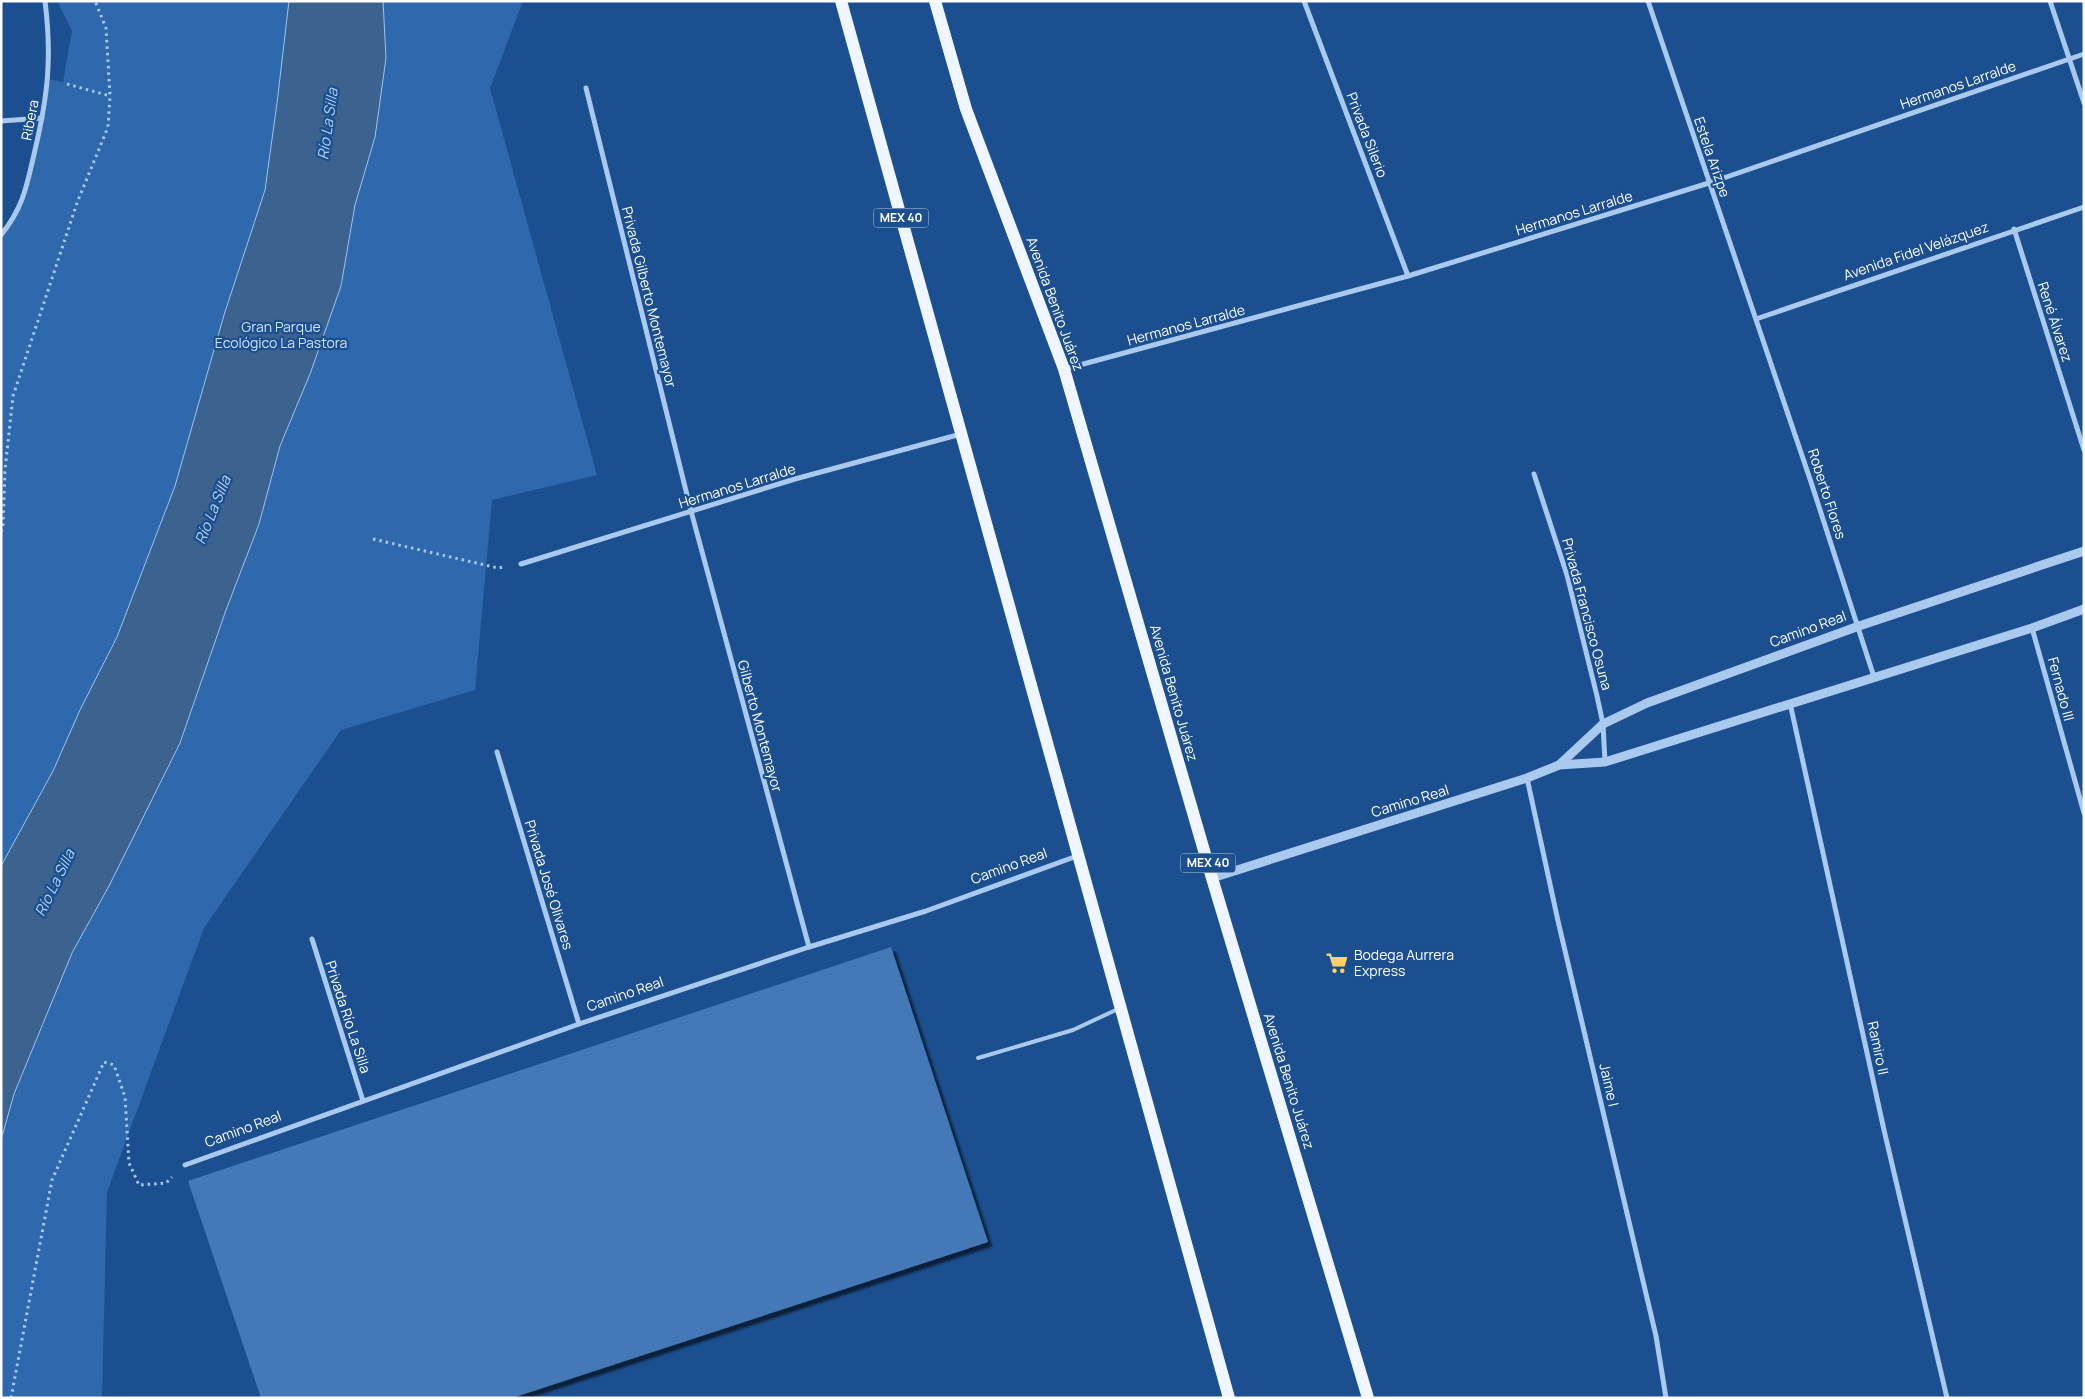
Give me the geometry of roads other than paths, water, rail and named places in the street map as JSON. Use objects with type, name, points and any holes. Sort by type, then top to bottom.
[{"type":"main road","name":"MEX 40","points":[[840,1],[1229,1398]]},
{"type":"main road","name":"Avenida Benito Juárez","points":[[935,1],[966,109],[1064,369],[1212,878],[1368,1398]]},
{"type":"street","name":"Ribera","points":[[1,235],[15,218],[26,188],[42,118],[48,79],[49,36],[45,1]]},
{"type":"street","name":"Privada Silerio","points":[[1304,1],[1408,276]]},
{"type":"street","name":"Estela Arizpe","points":[[1648,1],[1756,319]]},
{"type":"street","points":[[2050,1],[2084,103]]},
{"type":"street","name":"Hermanos Larralde","points":[[1064,369],[1408,276],[1709,183],[2084,54]]},
{"type":"street","name":"Privada Gilberto Montemayor","points":[[586,88],[691,511]]},
{"type":"street","points":[[1,121],[42,118]]},
{"type":"street","name":"Avenida Fidel Velázquez","points":[[1756,319],[2014,229],[2084,207]]},
{"type":"street","name":"René Álvarez","points":[[2014,229],[2084,450]]},
{"type":"street","name":"Roberto Flores","points":[[1756,319],[1874,676]]},
{"type":"street","name":"Hermanos Larralde","points":[[521,564],[795,479],[961,434]]},
{"type":"street","name":"Privada Francisco Osuna","points":[[1534,474],[1566,575],[1603,724],[1605,762]]},
{"type":"street","name":"Gilberto Montemayor","points":[[691,511],[809,947]]},
{"type":"street","name":"Camino Real","points":[[1559,765],[1603,724],[1647,703],[1858,626],[2084,551]]},
{"type":"street","name":"Camino Real","points":[[1212,878],[1527,778],[1559,765],[1605,762],[1874,676],[2032,628],[2084,609]]},
{"type":"street","name":"Fernado III","points":[[2032,628],[2084,813]]},
{"type":"street","name":"Ramiro II","points":[[1790,703],[1884,1130],[1947,1398]]},
{"type":"street","name":"Privada José Olivares","points":[[497,752],[579,1024]]},
{"type":"street","name":"Jaime I","points":[[1527,778],[1558,921],[1656,1336],[1666,1398]]},
{"type":"street","name":"Camino Real","points":[[185,1165],[579,1024],[809,947],[926,911],[1077,856]]},
{"type":"street","name":"Privada Río La Silla","points":[[312,939],[363,1101]]},
{"type":"lane","points":[[978,1058],[1073,1030],[1120,1008]]},
{"type":"water","name":"Río La Silla","points":[[289,1],[383,1],[386,58],[375,137],[355,205],[341,286],[310,374],[280,446],[259,524],[226,610],[180,743],[110,884],[72,953],[14,1094],[1,1140],[1,866],[53,771],[80,710],[117,637],[175,486],[224,315],[265,190]]},
{"type":"place","name":"Bodega Aurrera Express","points":[[1337,963]]},
{"type":"park label","name":"Gran Parque Ecológico La Pastora","points":[[281,336]]}]
